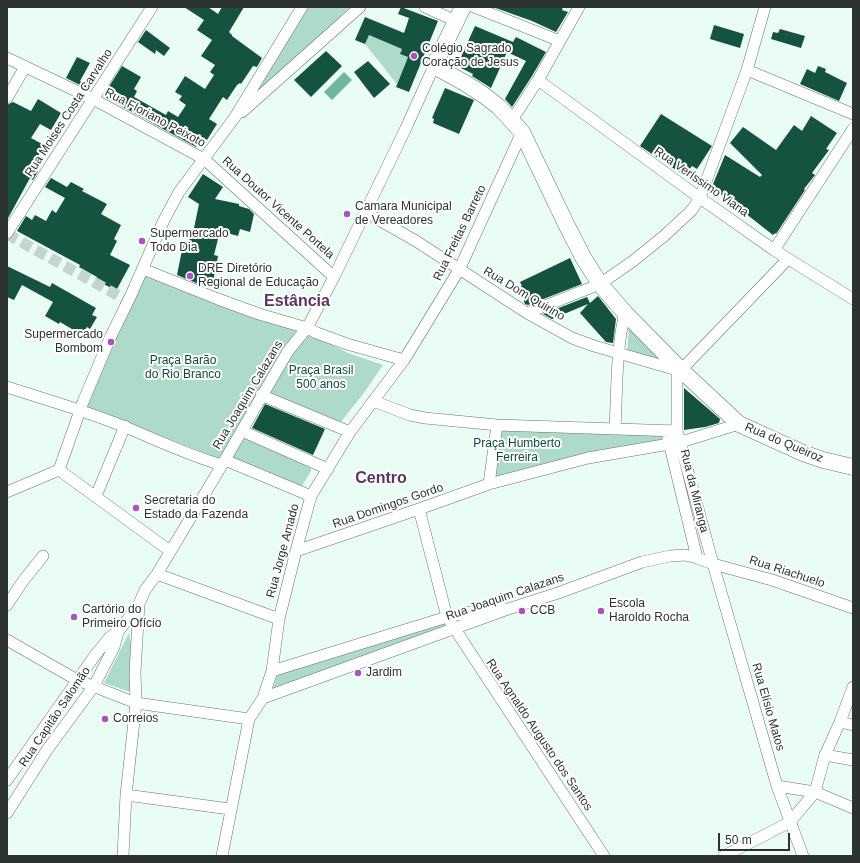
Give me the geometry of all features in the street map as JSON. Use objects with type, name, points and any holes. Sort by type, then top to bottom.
[{"type":"street","name":"Rua Moises Costa Carvalho","points":[[7,233],[152,7]]},
{"type":"street","points":[[7,492],[59,470],[80,410],[110,338],[143,269],[164,220],[179,192],[235,117],[302,7]]},
{"type":"street","points":[[235,117],[360,7]]},
{"type":"street","points":[[425,7],[459,14],[434,66]]},
{"type":"street","points":[[474,7],[560,41]]},
{"type":"street","name":"Rua Freitas Barreto","points":[[373,401],[404,360],[459,270],[517,126],[538,80],[578,7]]},
{"type":"street","points":[[527,313],[600,284],[633,261],[664,236],[691,211],[700,198],[747,70],[765,7]]},
{"type":"street","name":"Rua Floriano Peixoto","points":[[7,58],[93,99],[204,159]]},
{"type":"street","name":"Rua do Queiroz","points":[[434,66],[485,96],[499,107],[517,126],[584,259],[600,284],[625,313],[679,370],[739,424],[803,453],[823,460],[853,467]]},
{"type":"street","name":"Rua Joaquim Calazans","points":[[7,388],[80,410],[125,426],[162,443],[223,462],[288,351],[307,328],[334,277],[405,130],[434,66]]},
{"type":"street","points":[[7,98],[25,67]]},
{"type":"street","points":[[747,70],[853,114]]},
{"type":"street","name":"Rua Veríssimo Viana","points":[[538,80],[774,250],[853,299]]},
{"type":"street","points":[[774,250],[853,129]]},
{"type":"street","name":"Rua Doutor Vicente Portela","points":[[204,159],[334,277]]},
{"type":"street","name":"Rua Dom Quirino","points":[[365,212],[416,240],[459,270],[527,313],[572,338],[619,354],[679,370]]},
{"type":"street","points":[[373,401],[404,413],[425,418],[497,425],[672,431],[679,370],[788,259]]},
{"type":"street","points":[[143,269],[259,314],[307,328],[317,334],[347,344],[404,360]]},
{"type":"street","points":[[615,429],[619,354],[625,313]]},
{"type":"street","points":[[261,395],[350,432]]},
{"type":"street","name":"Rua Jorge Amado","points":[[222,856],[230,809],[249,719],[262,698],[272,671],[279,619],[311,496],[350,432],[373,401]]},
{"type":"street","points":[[497,425],[489,484],[513,476],[588,458],[669,445],[739,424]]},
{"type":"street","points":[[96,496],[125,426]]},
{"type":"street","points":[[242,431],[328,469]]},
{"type":"street","name":"Rua da Miranga","points":[[672,431],[681,442],[713,564]]},
{"type":"street","name":"Rua da Miranga","points":[[672,431],[669,445],[697,558]]},
{"type":"street","points":[[223,462],[311,496]]},
{"type":"street","name":"Rua Capitão Salomão","points":[[7,813],[47,750],[94,686],[114,648],[118,632],[139,604],[145,590],[170,552],[223,462]]},
{"type":"street","points":[[59,470],[170,552]]},
{"type":"street","name":"Rua Domingos Gordo","points":[[296,550],[489,484]]},
{"type":"street","name":"Rua Agnaldo Augusto dos Santos","points":[[419,509],[446,617],[604,856]]},
{"type":"street","name":"Rua Joaquim Calazans","points":[[262,698],[453,628],[642,562],[685,555],[713,564]]},
{"type":"street","points":[[7,605],[23,581],[43,556]]},
{"type":"street","name":"Rua Riachuelo","points":[[713,564],[772,580],[853,608]]},
{"type":"street","name":"Rua Elísio Matos","points":[[713,564],[776,786],[803,856]]},
{"type":"street","points":[[156,574],[279,619]]},
{"type":"street","points":[[272,671],[446,617],[529,602]]},
{"type":"street","points":[[123,856],[126,795],[136,703],[135,672],[139,604]]},
{"type":"street","name":"Rua Capitão Salomão","points":[[7,780],[104,643],[110,636],[118,632]]},
{"type":"street","points":[[7,640],[77,680],[136,703],[249,719]]},
{"type":"street","points":[[724,856],[790,822],[815,792],[825,755],[840,722],[853,686]]},
{"type":"street","points":[[840,722],[853,725]]},
{"type":"street","points":[[825,755],[853,760]]},
{"type":"street","points":[[776,786],[815,792],[853,808]]},
{"type":"street","points":[[126,795],[230,809]]},
{"type":"green space","points":[[308,7],[350,7],[241,112],[286,34]]},
{"type":"green space","points":[[369,35],[402,49],[400,54],[408,57],[397,84],[365,44]]},
{"type":"green space","name":"Praça Barão do Rio Branco","points":[[145,275],[218,305],[297,330],[221,459],[86,407]]},
{"type":"green space","points":[[629,326],[663,363],[627,354]]},
{"type":"green space","name":"Praça Brasil 500 anos","points":[[306,332],[348,353],[383,365],[363,394],[340,423],[268,394]]},
{"type":"green space","name":"Praça Humberto Ferreira","points":[[492,423],[668,431],[673,442],[488,485]]},
{"type":"green space","points":[[244,435],[311,468],[311,471],[297,494],[261,481],[227,465]]},
{"type":"green space","points":[[443,621],[447,628],[272,692],[278,672]]},
{"type":"green space","points":[[129,633],[137,679],[134,693],[104,683]]},
{"type":"shaded area","points":[[344,72],[352,80],[332,100],[324,92]]},
{"type":"building","points":[[184,7],[208,7],[218,14],[222,7],[244,7],[229,32],[232,36],[262,58],[257,67],[253,66],[241,84],[240,83],[237,85],[227,100],[223,97],[209,119],[217,124],[207,140],[202,137],[196,147],[103,96],[122,66],[141,77],[134,89],[137,91],[134,97],[166,115],[168,111],[178,117],[186,105],[179,100],[182,96],[175,92],[185,76],[205,89],[214,75],[210,72],[215,65],[201,56],[212,40],[197,30],[204,20]]},
{"type":"building","name":"Colégio Sagrado Coração de Jesus","points":[[401,7],[438,21],[409,92],[396,87],[408,57],[400,54],[402,49],[369,35],[365,44],[355,40],[365,17],[404,33],[409,18],[398,14]]},
{"type":"building","points":[[493,7],[563,7],[562,10],[568,12],[556,32],[532,21]]},
{"type":"building","points":[[714,25],[744,34],[740,48],[710,39]]},
{"type":"building","points":[[475,26],[513,42],[516,37],[546,52],[512,107],[505,99],[526,61],[507,52],[491,88],[472,76],[473,74],[457,66]]},
{"type":"building","points":[[780,29],[805,36],[801,48],[771,39],[773,32],[778,33]]},
{"type":"building","points":[[146,30],[170,48],[164,56],[156,50],[155,54],[138,42]]},
{"type":"building","points":[[326,51],[342,66],[311,97],[294,80]]},
{"type":"building","points":[[77,57],[90,63],[80,81],[87,85],[86,88],[66,78]]},
{"type":"building","points":[[368,61],[390,84],[374,98],[354,72]]},
{"type":"building","points":[[818,66],[826,69],[825,72],[847,83],[839,101],[800,84],[807,69],[815,73]]},
{"type":"building","points":[[445,88],[474,100],[459,134],[433,123],[434,119],[432,118]]},
{"type":"building","points":[[38,99],[61,113],[51,130],[40,124],[31,138],[44,145],[33,166],[38,171],[33,180],[30,178],[7,220],[7,105],[13,102],[31,111]]},
{"type":"building","points":[[661,114],[712,146],[697,169],[692,166],[685,176],[640,146]]},
{"type":"building","points":[[811,116],[837,133],[826,149],[829,150],[812,173],[815,175],[804,189],[805,190],[776,234],[775,233],[773,235],[722,195],[711,189],[725,155],[760,177],[762,175],[730,143],[743,127],[776,150],[794,125],[802,131]]},
{"type":"building","points":[[203,174],[223,187],[215,199],[239,204],[239,206],[249,209],[254,214],[250,232],[240,229],[238,236],[220,231],[214,255],[218,256],[212,287],[201,285],[177,275],[183,245],[188,246],[191,233],[193,233],[199,204],[188,197]]},
{"type":"building","points":[[51,178],[67,187],[71,182],[84,189],[82,191],[107,204],[101,214],[121,225],[114,239],[117,241],[110,255],[130,265],[117,289],[113,289],[96,280],[97,277],[79,267],[80,265],[17,231],[26,216],[32,220],[35,215],[46,221],[52,210],[56,213],[65,198],[45,187]]},
{"type":"building","points":[[570,258],[582,284],[528,305],[525,304],[522,296],[520,298],[515,289],[522,286],[520,282]]},
{"type":"building","points":[[7,266],[50,287],[52,283],[96,308],[92,315],[97,317],[90,329],[87,327],[82,335],[60,322],[59,324],[45,316],[53,302],[22,285],[14,300],[7,297]]},
{"type":"building","points":[[598,296],[616,319],[613,343],[606,342],[580,313],[588,304],[552,319],[543,314],[587,297],[590,303]]},
{"type":"building","points":[[684,388],[720,419],[719,423],[684,430]]},
{"type":"building","points":[[265,404],[325,429],[313,455],[252,428]]},
{"type":"tunnel","points":[[7,234],[128,301]]},
{"type":"place","name":"Colégio Sagrado Coração de Jesus","points":[[414,56]]},
{"type":"place","name":"Camara Municipal de Vereadores","points":[[347,214]]},
{"type":"place","name":"Supermercado Todo Dia","points":[[142,241]]},
{"type":"place","name":"DRE Diretório Regional de Educação","points":[[190,276]]},
{"type":"place","name":"Supermercado Bombom","points":[[111,342]]},
{"type":"place","name":"Secretaria do Estado da Fazenda","points":[[136,508]]},
{"type":"place","name":"CCB","points":[[522,611]]},
{"type":"place","name":"Escola Haroldo Rocha","points":[[601,611]]},
{"type":"place","name":"Cartório do Primeiro Ofício","points":[[74,617]]},
{"type":"place","name":"Jardim","points":[[358,673]]},
{"type":"place","name":"Correios","points":[[105,719]]},
{"type":"district","name":"Estância","points":[[297,302]]},
{"type":"district","name":"Centro","points":[[381,479]]}]
